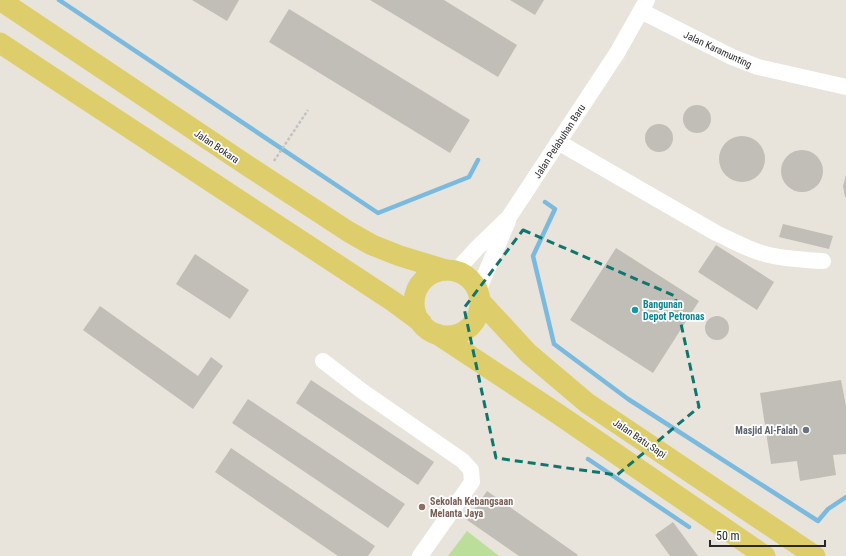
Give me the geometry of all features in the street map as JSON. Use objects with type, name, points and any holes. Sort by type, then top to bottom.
[{"type":"main road","name":"Jalan Bokara","points":[[0,0],[349,232],[372,245],[400,256],[451,270]]},
{"type":"main road","points":[[0,43],[394,302],[429,328],[558,414],[765,556]]},
{"type":"main road","points":[[451,270],[469,279],[479,296],[479,312],[474,322],[467,329],[458,334],[447,336],[429,328],[416,313],[415,303],[416,293],[420,284],[427,276],[436,272],[451,270]]},
{"type":"main road","name":"Jalan Batu Sapi","points":[[479,296],[528,353],[587,403],[815,556]]},
{"type":"street","name":"Jalan Pelabuhan Baru","points":[[451,270],[477,248],[509,217],[617,53],[644,5]]},
{"type":"street","name":"Jalan Karamunting","points":[[644,5],[732,57],[758,67],[846,87]]},
{"type":"street","points":[[558,142],[716,233],[742,245],[764,254],[823,261]]},
{"type":"street","points":[[479,296],[509,217]]},
{"type":"street","points":[[323,361],[362,391],[463,461],[471,470],[472,482],[420,556]]},
{"type":"path","points":[[272,164],[308,110]]},
{"type":"highlighted area","points":[[523,230],[675,296],[699,407],[617,475],[496,458],[464,308]]},
{"type":"green space","points":[[467,531],[499,556],[448,556]]},
{"type":"building","points":[[192,0],[239,0],[227,21]]},
{"type":"building","points":[[370,0],[444,0],[517,45],[498,77]]},
{"type":"building","points":[[510,0],[544,0],[535,15]]},
{"type":"building","points":[[289,9],[470,120],[450,153],[269,42]]},
{"type":"building","points":[[697,105],[707,109],[711,119],[707,129],[697,133],[687,129],[683,119],[687,109]]},
{"type":"building","points":[[659,124],[669,128],[673,138],[669,148],[659,152],[649,148],[645,138],[649,128]]},
{"type":"building","points":[[737,136],[747,136],[755,140],[761,146],[765,154],[765,164],[761,172],[755,178],[747,182],[737,182],[729,178],[723,172],[719,164],[719,154],[723,146],[729,140]]},
{"type":"building","points":[[798,150],[806,150],[814,153],[820,159],[823,171],[820,183],[814,189],[806,192],[798,192],[790,189],[784,183],[781,175],[781,167],[784,159],[790,153]]},
{"type":"building","points":[[846,175],[846,197],[845,197],[843,186]]},
{"type":"building","points":[[783,224],[833,236],[829,249],[779,237]]},
{"type":"building","points":[[716,245],[774,282],[757,310],[698,272]]},
{"type":"building","name":"Bangunan Depot Petronas","points":[[616,248],[699,301],[653,373],[570,320]]},
{"type":"building","points":[[195,254],[249,290],[230,319],[176,284]]},
{"type":"building","points":[[100,306],[198,376],[211,357],[223,366],[193,409],[83,330]]},
{"type":"building","points":[[712,316],[722,316],[729,323],[729,333],[722,340],[712,340],[705,333],[705,323]]},
{"type":"building","points":[[311,380],[434,462],[418,485],[296,403]]},
{"type":"building","name":"Masjid Al-Falah","points":[[841,380],[846,406],[846,454],[833,455],[836,475],[800,481],[797,461],[771,464],[760,393]]},
{"type":"building","points":[[248,399],[405,504],[388,528],[232,423]]},
{"type":"building","points":[[231,448],[375,546],[368,556],[338,556],[215,472]]},
{"type":"building","points":[[487,491],[578,555],[519,556],[467,520]]},
{"type":"building","points":[[673,522],[698,556],[670,556],[655,535]]},
{"type":"waterway","points":[[59,0],[378,213],[469,177],[478,160]]},
{"type":"waterway","points":[[545,202],[555,209],[533,256],[554,344],[628,399],[818,521],[828,509],[846,497]]},
{"type":"waterway","points":[[588,459],[689,527]]},
{"type":"place","name":"Bangunan Depot Petronas","points":[[635,310]]},
{"type":"place","name":"Masjid Al-Falah","points":[[806,430]]},
{"type":"place","name":"Sekolah Kebangsaan Melanta Jaya","points":[[422,507]]}]
